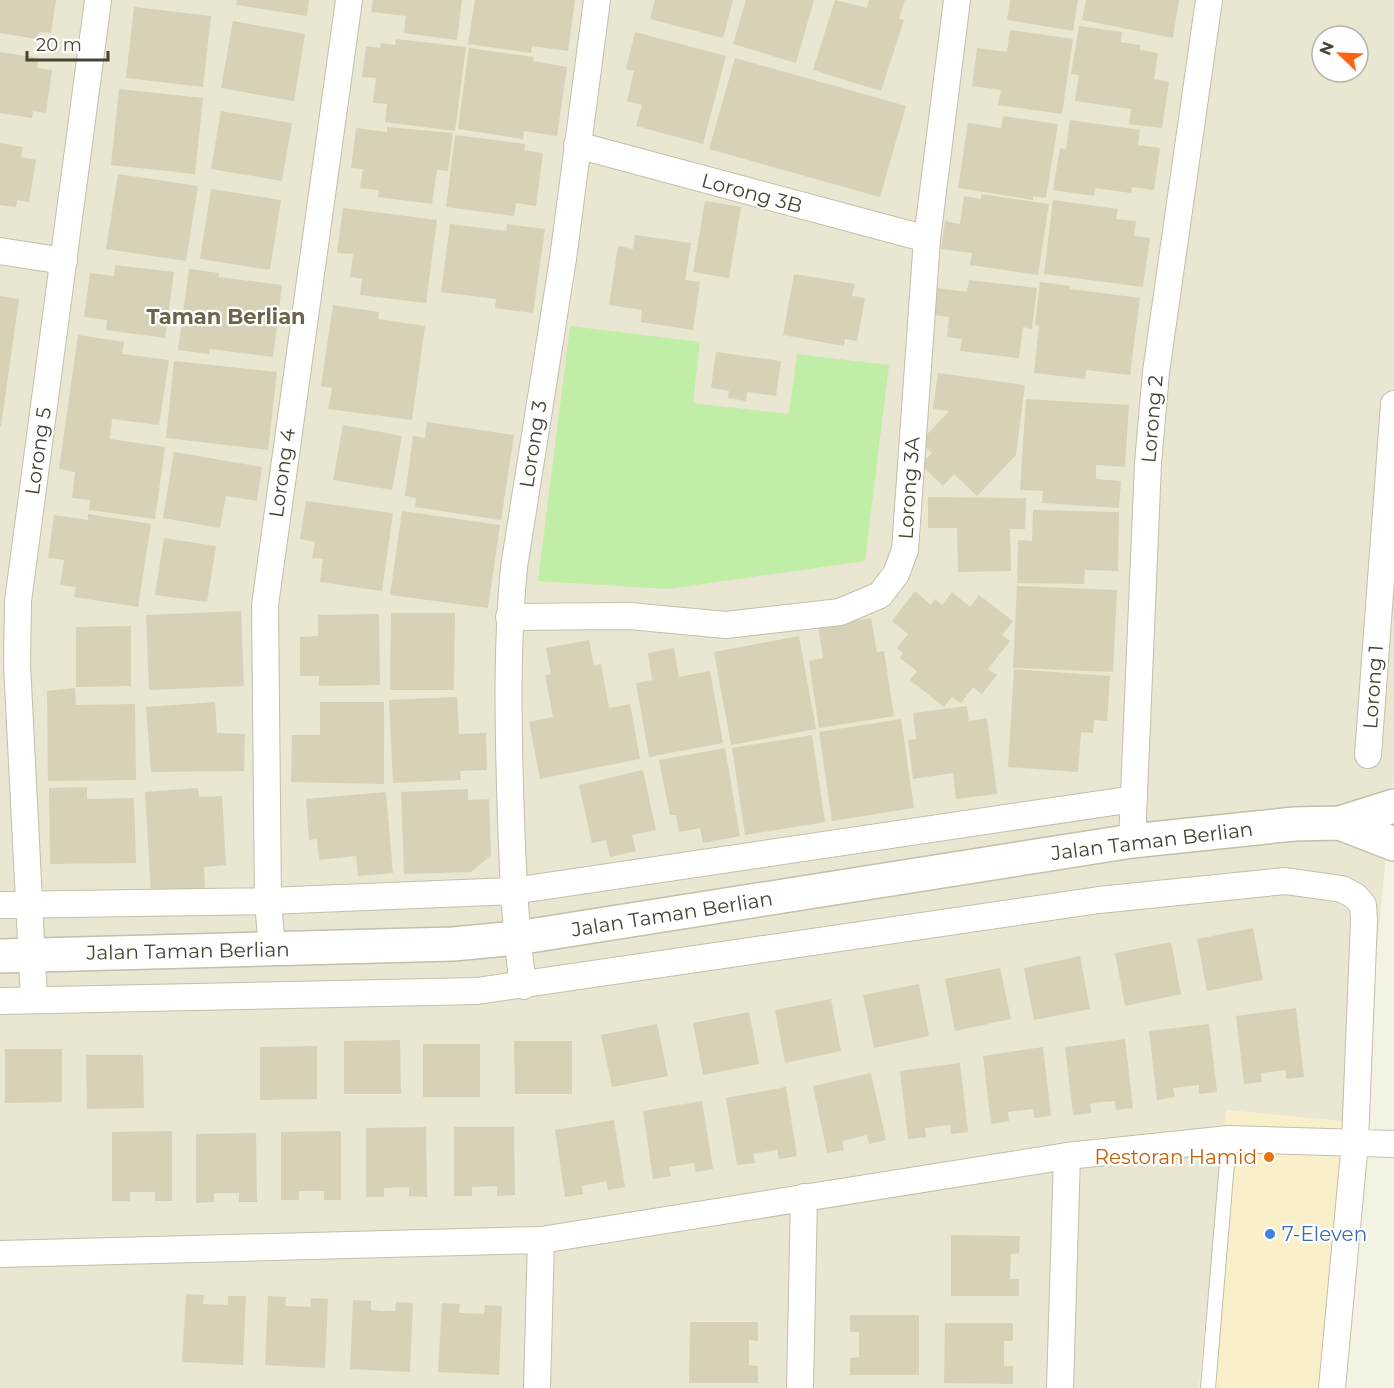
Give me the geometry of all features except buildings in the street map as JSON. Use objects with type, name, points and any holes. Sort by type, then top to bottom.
[{"type":"street","name":"Lorong 5","points":[[34,1000],[16,956],[28,904],[9,664],[98,0]]},
{"type":"street","name":"Lorong 4","points":[[272,950],[268,901],[265,605],[349,0]]},
{"type":"street","name":"Lorong 3","points":[[523,986],[516,939],[513,891],[507,664],[509,617],[514,567],[563,259],[597,0]]},
{"type":"street","name":"Lorong 3A","points":[[509,617],[629,616],[726,625],[840,612],[880,596],[896,574],[905,550],[927,240],[957,0]]},
{"type":"street","name":"Lorong 2","points":[[1132,841],[1149,463],[1156,372],[1209,0]]},
{"type":"street","name":"Lorong 3B","points":[[578,145],[927,240]]},
{"type":"street","points":[[0,251],[64,261]]},
{"type":"street","name":"Lorong 1","points":[[1368,755],[1394,404]]},
{"type":"street","points":[[0,905],[268,901],[513,891],[1134,799]]},
{"type":"street","points":[[1340,823],[1394,806]]},
{"type":"street","points":[[1340,823],[1394,844]]},
{"type":"street","name":"Jalan Taman Berlian","points":[[16,956],[453,944],[516,939],[1132,841],[1294,824],[1340,823]]},
{"type":"street","points":[[0,1001],[477,991],[1099,900],[1285,880],[1342,889],[1355,896],[1363,905],[1355,1142],[1332,1388]]},
{"type":"street","points":[[0,1254],[541,1240],[1067,1156],[1229,1139],[1394,1144]]},
{"type":"street","points":[[1060,1388],[1067,1156]]},
{"type":"street","points":[[800,1388],[804,1197]]},
{"type":"street","points":[[537,1388],[541,1240]]},
{"type":"lane","points":[[1208,1388],[1229,1139]]},
{"type":"shaded area","points":[[0,0],[1394,0],[1394,773],[1360,1123],[1226,1110],[1199,1388],[0,1388]]},
{"type":"shaded area","points":[[1226,1110],[1360,1123],[1340,1388],[1199,1388]]},
{"type":"green space","points":[[570,326],[700,342],[693,403],[789,414],[797,354],[889,365],[865,561],[668,589],[538,581]]},
{"type":"place","name":"Restoran Hamid","points":[[1269,1157]]},
{"type":"place","name":"7-Eleven","points":[[1270,1234]]},
{"type":"district","name":"Taman Berlian","points":[[226,317]]}]
